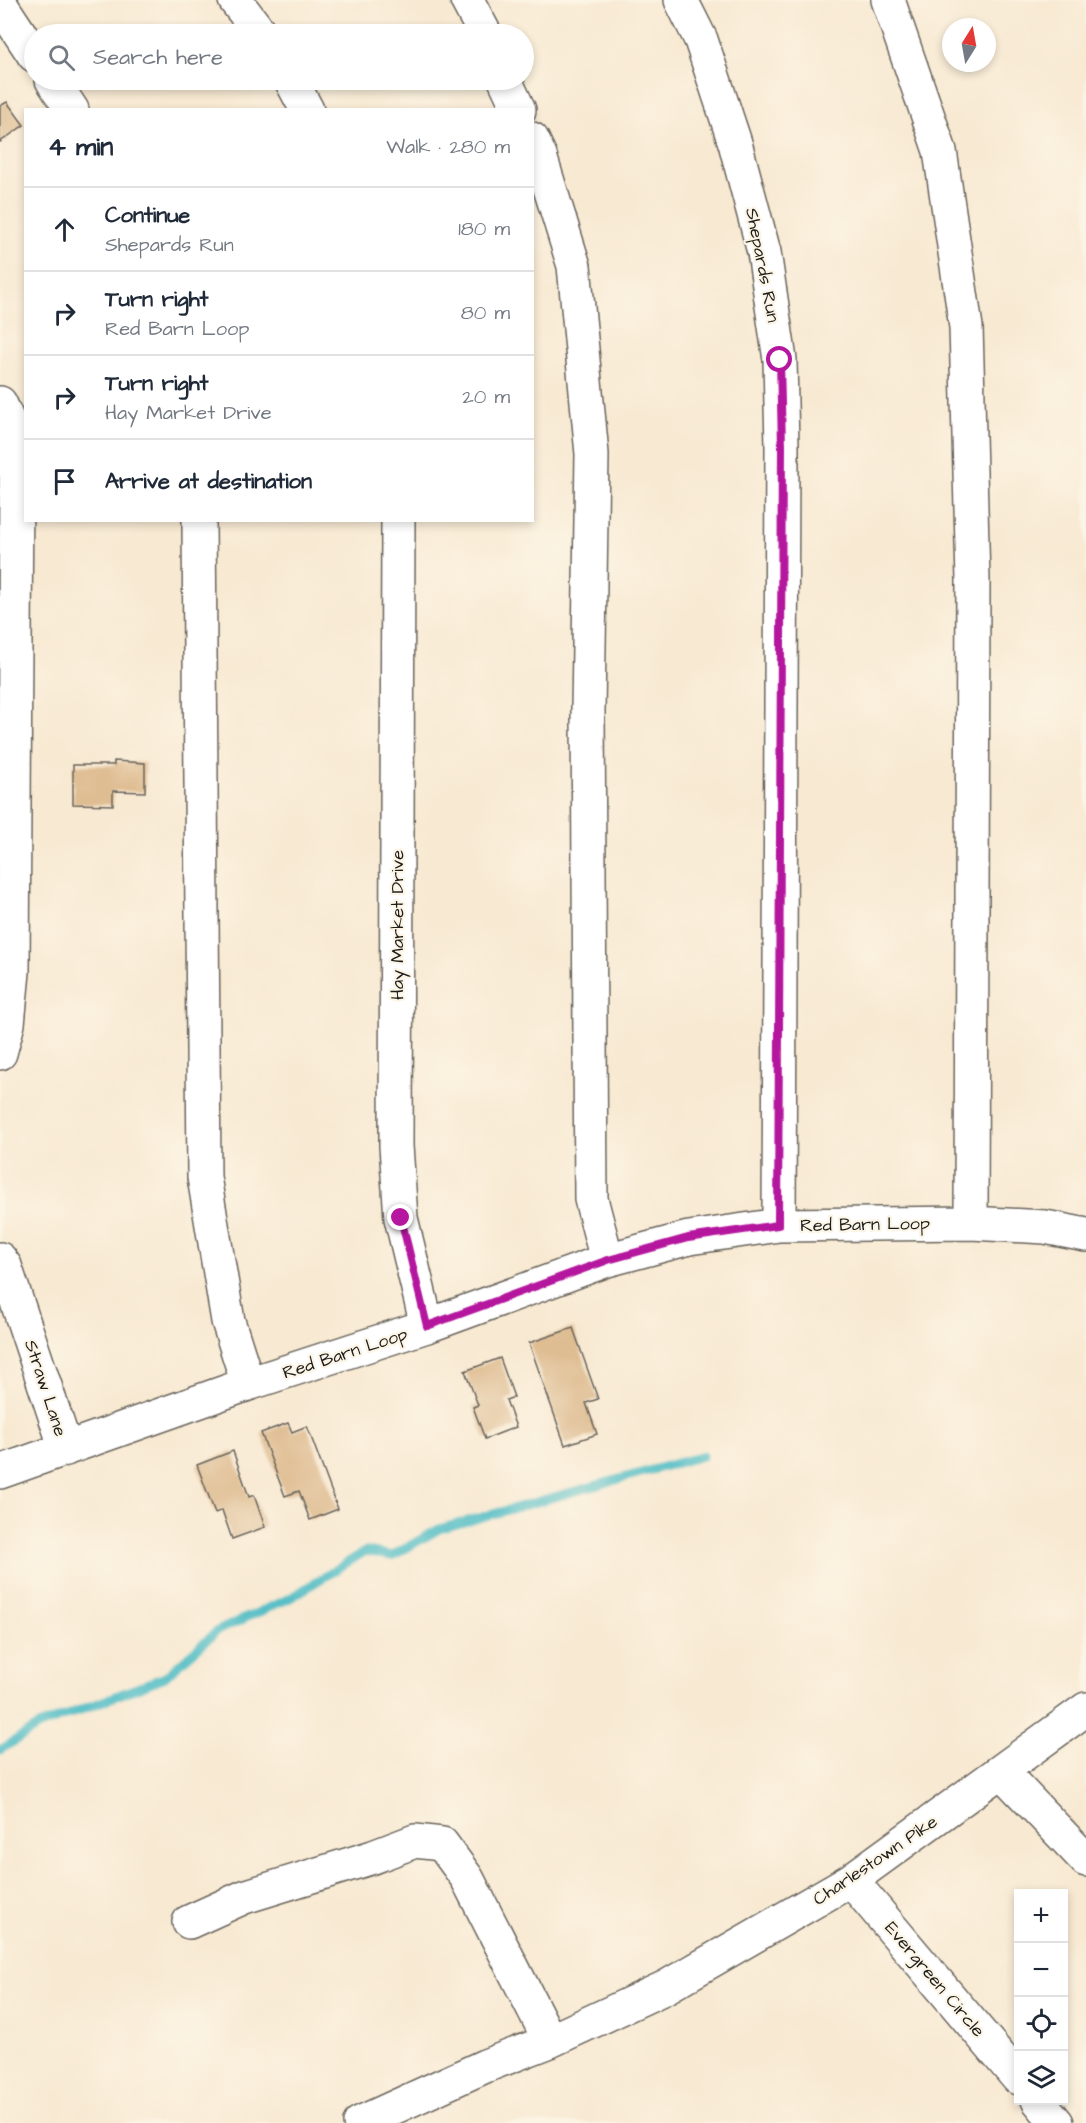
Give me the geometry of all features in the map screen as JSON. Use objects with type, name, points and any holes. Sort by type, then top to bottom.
[{"type":"street","points":[[235,0],[253,24]]},
{"type":"street","points":[[467,0],[480,24]]},
{"type":"street","name":"Shepards Run","points":[[681,0],[701,40],[738,154],[765,252],[780,360],[782,471],[778,1225]]},
{"type":"street","points":[[888,0],[940,152],[966,327],[973,580],[971,1223]]},
{"type":"street","points":[[6,6],[24,38]]},
{"type":"street","points":[[59,90],[71,108]]},
{"type":"street","points":[[296,90],[306,108]]},
{"type":"street","points":[[510,90],[518,108]]},
{"type":"street","points":[[534,143],[574,266],[592,454],[588,711],[591,1199],[608,1260]]},
{"type":"street","points":[[0,403],[9,423],[16,477],[13,972],[8,1024],[0,1053]]},
{"type":"street","points":[[199,522],[204,1177],[228,1321],[248,1384]]},
{"type":"street","name":"Hay Market Drive","points":[[398,522],[396,1146],[401,1218],[427,1326]]},
{"type":"street","name":"Red Barn Loop","points":[[0,1472],[248,1384],[427,1326],[608,1260],[688,1238],[778,1225],[971,1223],[1045,1227],[1086,1235]]},
{"type":"street","name":"Straw Lane","points":[[0,1258],[5,1266],[66,1449]]},
{"type":"street","name":"Charlestown Pike","points":[[360,2123],[485,2066],[550,2041],[620,2010],[666,1987],[851,1880],[1086,1709]]},
{"type":"street","points":[[1001,1771],[1086,1860]]},
{"type":"street","points":[[189,1922],[244,1897],[373,1857],[415,1841],[442,1844],[467,1878],[550,2041]]},
{"type":"street","name":"Evergreen Circle","points":[[851,1880],[1014,2073]]},
{"type":"street","points":[[1042,2105],[1057,2123]]},
{"type":"building","points":[[7,102],[24,125],[0,142],[0,106]]},
{"type":"building","points":[[114,761],[145,763],[145,792],[113,791],[113,805],[73,804],[73,765],[114,765]]},
{"type":"building","points":[[573,1328],[598,1399],[586,1403],[597,1434],[565,1445],[529,1343]]},
{"type":"building","points":[[500,1358],[514,1397],[506,1400],[516,1427],[485,1439],[473,1407],[478,1405],[465,1371]]},
{"type":"building","points":[[288,1423],[292,1432],[307,1426],[338,1509],[310,1520],[299,1491],[285,1496],[261,1433]]},
{"type":"building","points":[[233,1451],[249,1497],[254,1495],[265,1527],[232,1539],[222,1510],[215,1513],[197,1465]]},
{"type":"waterway","points":[[0,1750],[39,1726],[165,1677],[217,1631],[290,1598],[366,1551],[392,1556],[439,1529],[702,1456]]},
{"type":"route","points":[[401,1218],[427,1326],[608,1260],[688,1238],[778,1225],[782,447],[780,360]]}]
